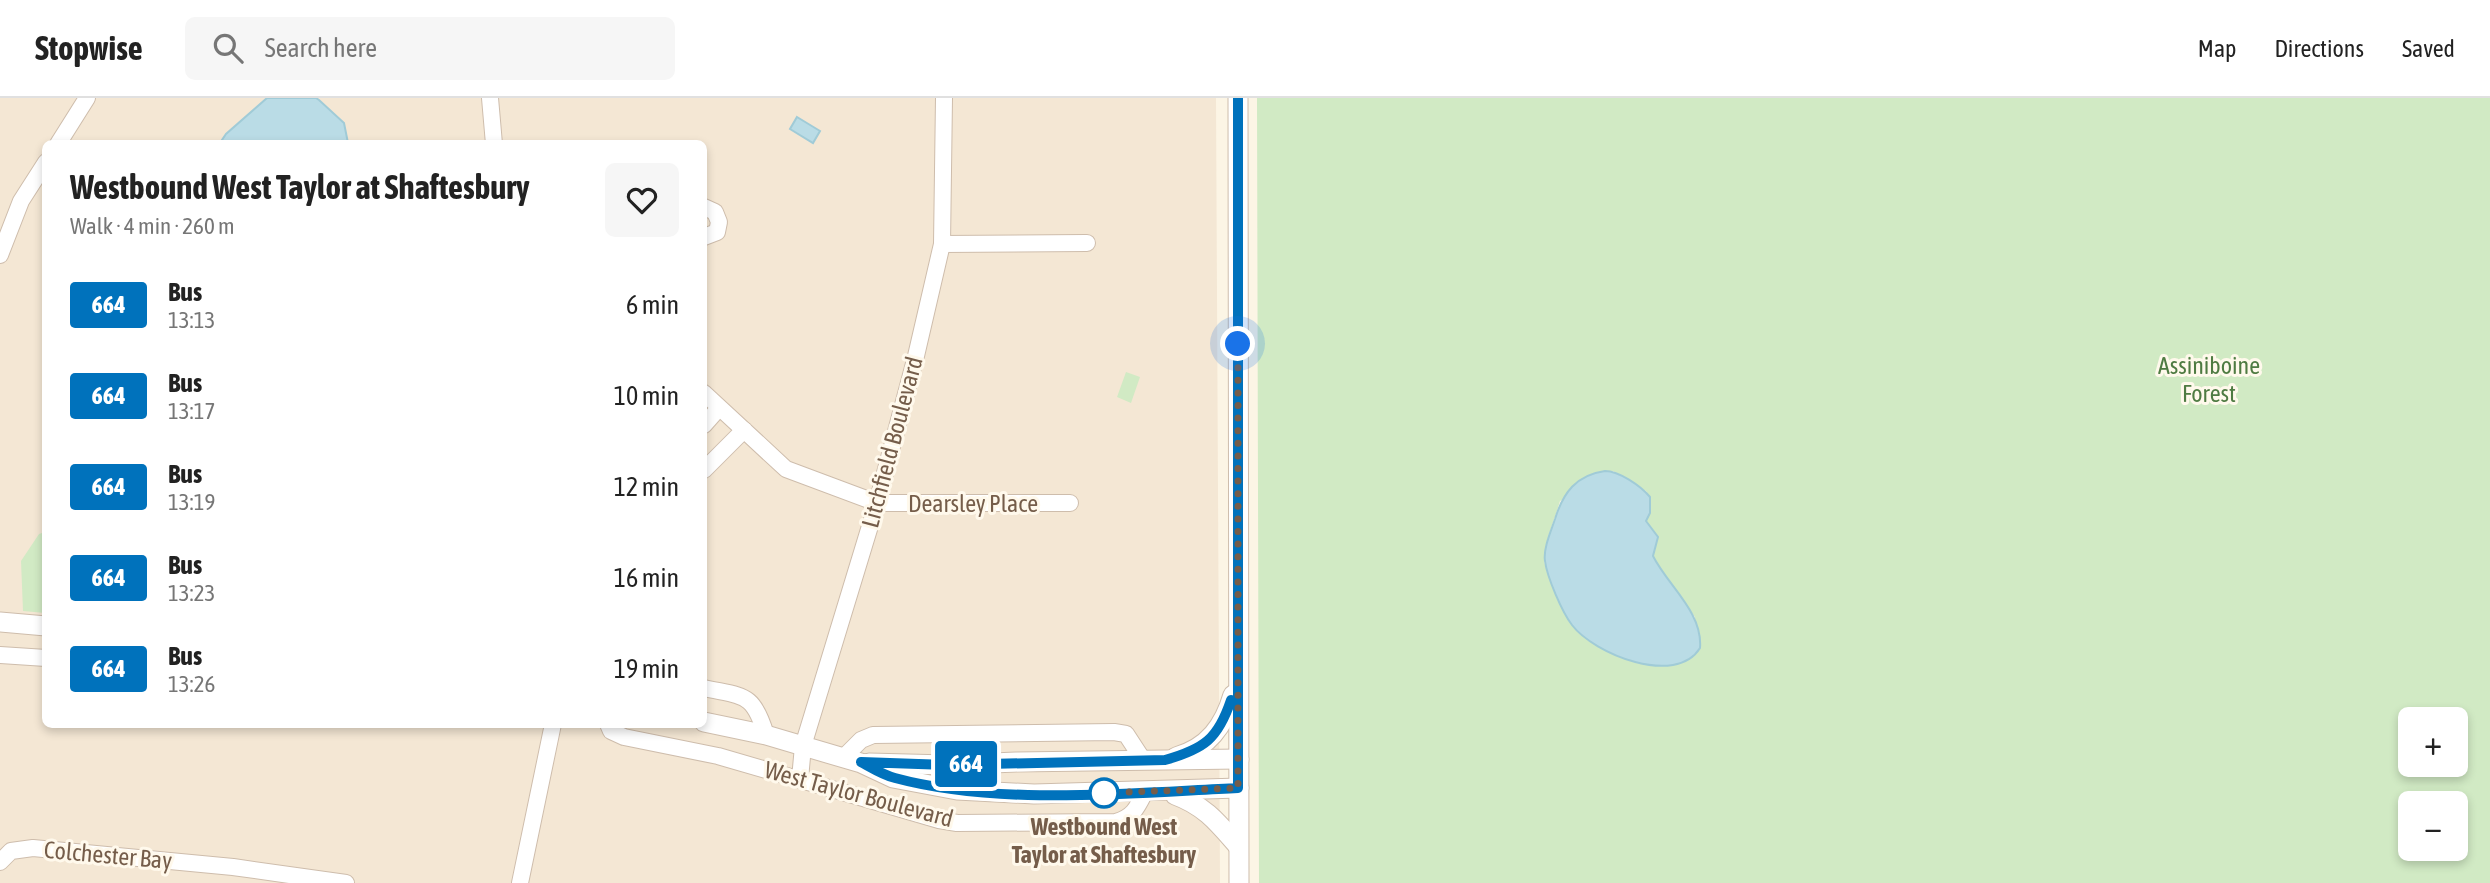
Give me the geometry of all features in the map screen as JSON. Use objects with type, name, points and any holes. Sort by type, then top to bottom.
[{"type":"street","points":[[61,140],[87,98]]},
{"type":"street","points":[[490,98],[494,140]]},
{"type":"street","name":"Litchfield Boulevard","points":[[800,779],[803,746],[877,503],[942,244],[944,98]]},
{"type":"street","points":[[1238,98],[1239,883]]},
{"type":"street","points":[[0,255],[21,201],[42,168]]},
{"type":"street","points":[[707,208],[715,212],[719,222],[717,232],[707,236]]},
{"type":"street","points":[[942,244],[1087,243]]},
{"type":"street","points":[[707,396],[786,469],[877,503]]},
{"type":"street","points":[[707,422],[719,408]]},
{"type":"street","points":[[707,467],[744,430]]},
{"type":"street","name":"Dearsley Place","points":[[877,503],[1070,503]]},
{"type":"street","points":[[0,622],[42,626]]},
{"type":"street","points":[[0,655],[42,658]]},
{"type":"street","points":[[1165,760],[1192,752],[1209,740],[1225,720],[1238,673]]},
{"type":"street","name":"West Taylor Boulevard","points":[[707,689],[742,696],[752,702],[760,714],[766,735]]},
{"type":"street","name":"West Taylor Boulevard","points":[[707,723],[766,735],[852,760],[893,778],[957,790],[1034,794],[1238,788]]},
{"type":"street","points":[[520,883],[552,728]]},
{"type":"street","name":"West Taylor Boulevard","points":[[610,728],[624,737],[718,756],[957,823],[1116,822],[1128,818],[1140,803],[1144,792]]},
{"type":"street","name":"West Taylor Boulevard","points":[[852,760],[862,740],[873,735],[1114,732],[1126,734],[1143,760]]},
{"type":"street","name":"West Taylor Boulevard","points":[[852,760],[947,765],[1239,759]]},
{"type":"street","points":[[1165,792],[1195,802],[1213,817],[1238,846]]},
{"type":"street","name":"Colchester Bay","points":[[0,862],[11,851],[33,848],[233,867],[346,883]]},
{"type":"shaded area","points":[[0,98],[1216,98],[1220,883],[0,883]]},
{"type":"green space","name":"Assiniboine Forest","points":[[1257,98],[2490,98],[2490,883],[1259,883]],"holes":[[[1613,471],[1646,491],[1650,497],[1650,513],[1646,522],[1653,532],[1653,555],[1695,617],[1696,654],[1683,662],[1667,666],[1633,662],[1600,647],[1586,637],[1571,622],[1561,605],[1544,559],[1560,501]]]},
{"type":"green space","points":[[1126,372],[1140,377],[1131,403],[1117,397]]},
{"type":"green space","points":[[42,533],[42,613],[23,611],[21,561]]},
{"type":"water","points":[[267,98],[316,98],[344,123],[347,140],[222,140]]},
{"type":"water","points":[[797,117],[820,131],[813,143],[790,129]]},
{"type":"water","points":[[1605,471],[1629,480],[1650,497],[1650,513],[1646,521],[1658,537],[1653,556],[1690,611],[1699,635],[1700,648],[1689,659],[1673,665],[1655,666],[1616,655],[1583,636],[1564,612],[1546,568],[1548,540],[1567,493],[1579,481]]},
{"type":"bus line","name":"664","points":[[1231,700],[1225,720],[1209,740],[1192,752],[1165,760],[947,765],[861,762],[893,778],[957,790],[1034,794],[1238,788],[1238,98]]},
{"type":"place","name":"Westbound West Taylor at Shaftesbury","points":[[1104,793]]},
{"type":"route","points":[[1104,793],[1238,788],[1238,344]]}]
